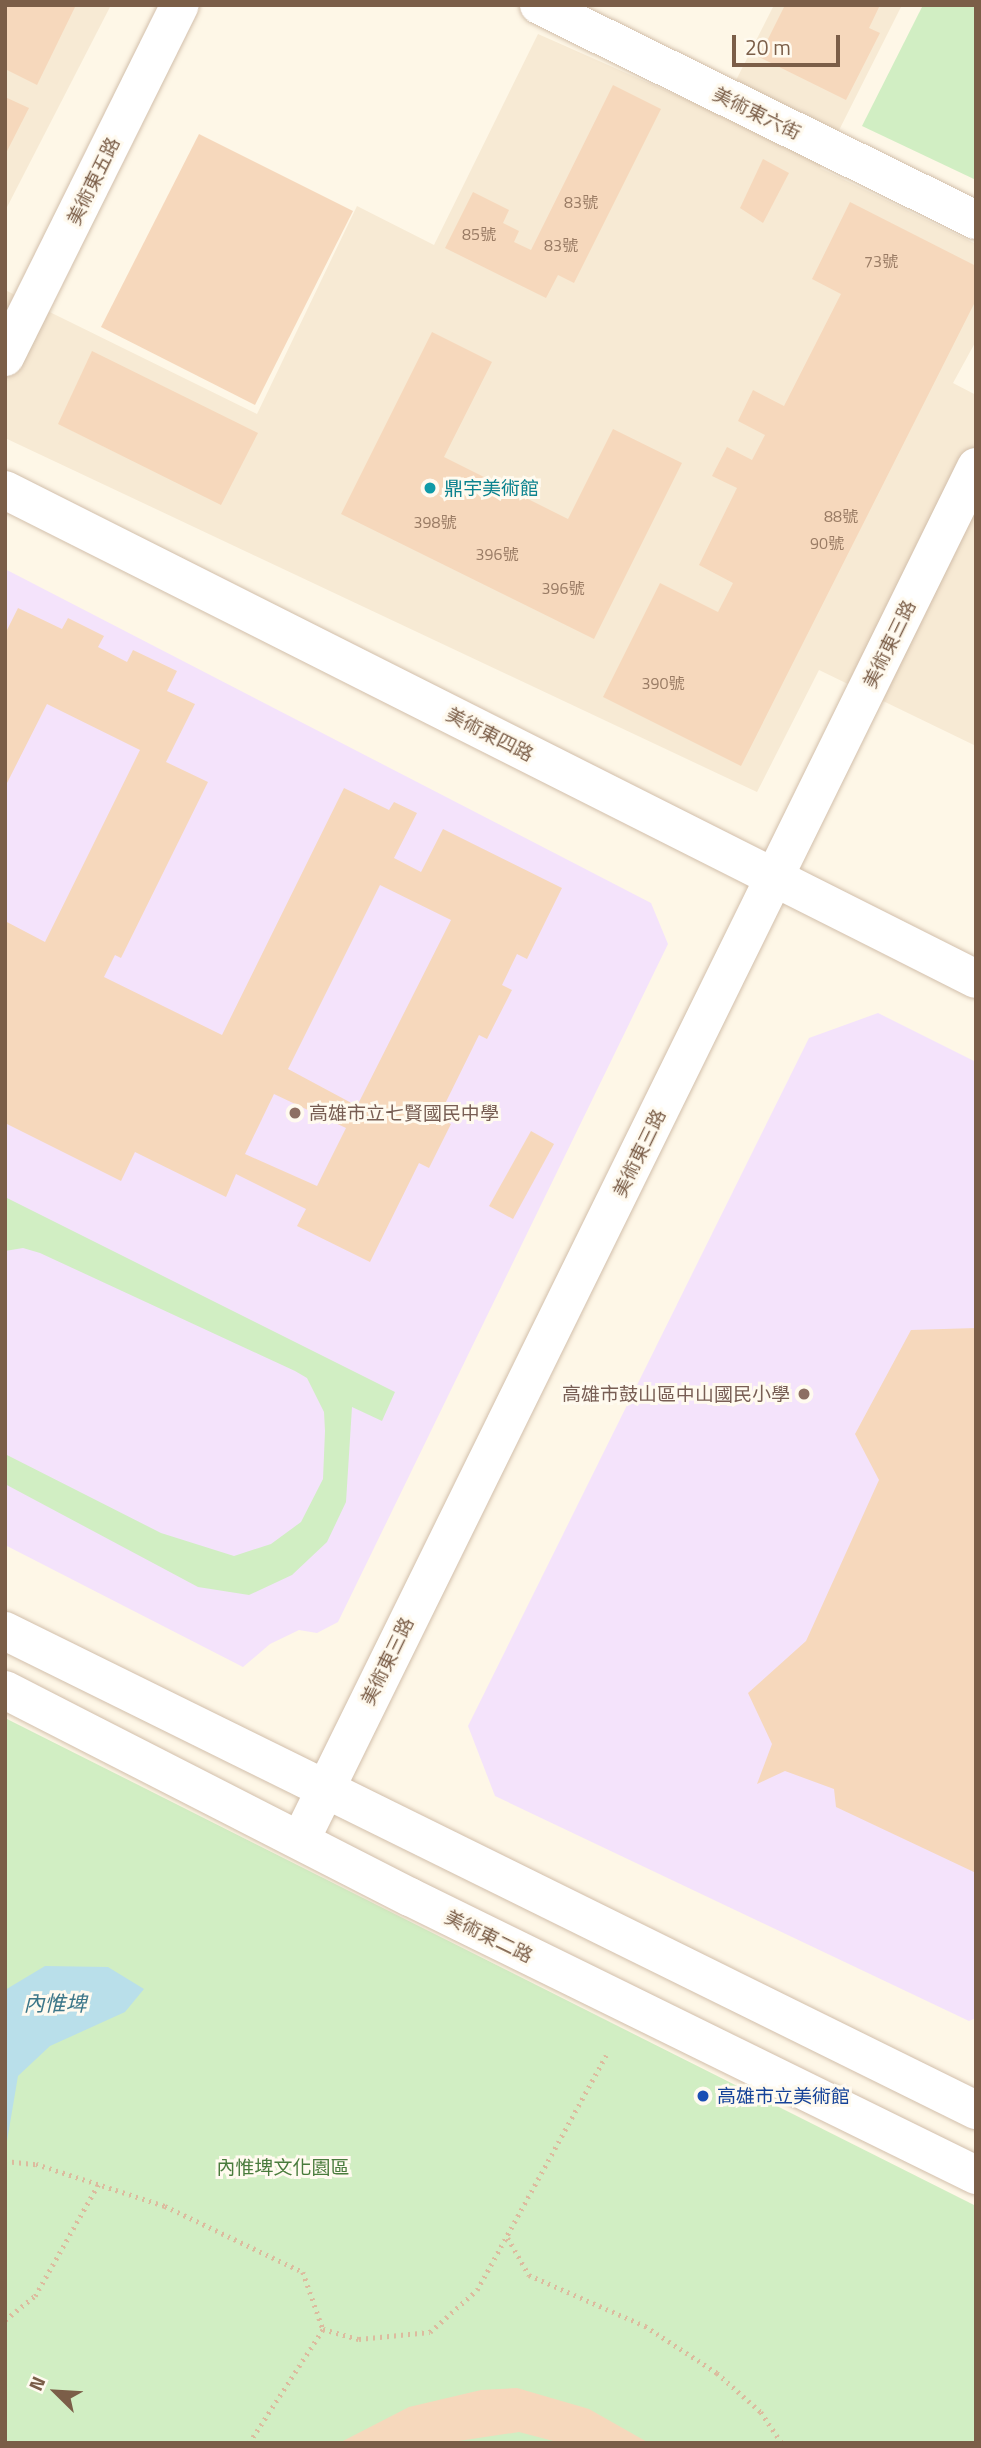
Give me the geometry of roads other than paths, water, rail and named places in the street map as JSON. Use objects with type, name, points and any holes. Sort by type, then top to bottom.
[{"type":"street","name":"美術東五路","points":[[5,357],[180,5]]},
{"type":"street","name":"美術東六街","points":[[539,5],[976,220]]},
{"type":"street","name":"美術東三路","points":[[301,1839],[976,467]]},
{"type":"street","name":"美術東四路","points":[[5,490],[976,979]]},
{"type":"street","points":[[5,1631],[976,2110]]},
{"type":"street","name":"美術東二路","points":[[5,1690],[976,2175]]},
{"type":"water","name":"內惟埤","points":[[45,1966],[108,1967],[144,1989],[125,2012],[50,2046],[18,2076],[5,2153],[5,1990]]},
{"type":"place","name":"鼎宇美術館","points":[[430,488]]},
{"type":"place","name":"高雄市立七賢國民中學","points":[[295,1113]]},
{"type":"place","name":"高雄市鼓山區中山國民小學","points":[[804,1394]]},
{"type":"place","name":"高雄市立美術館","points":[[703,2096]]},
{"type":"park label","name":"內惟埤文化園區","points":[[283,2167]]}]
